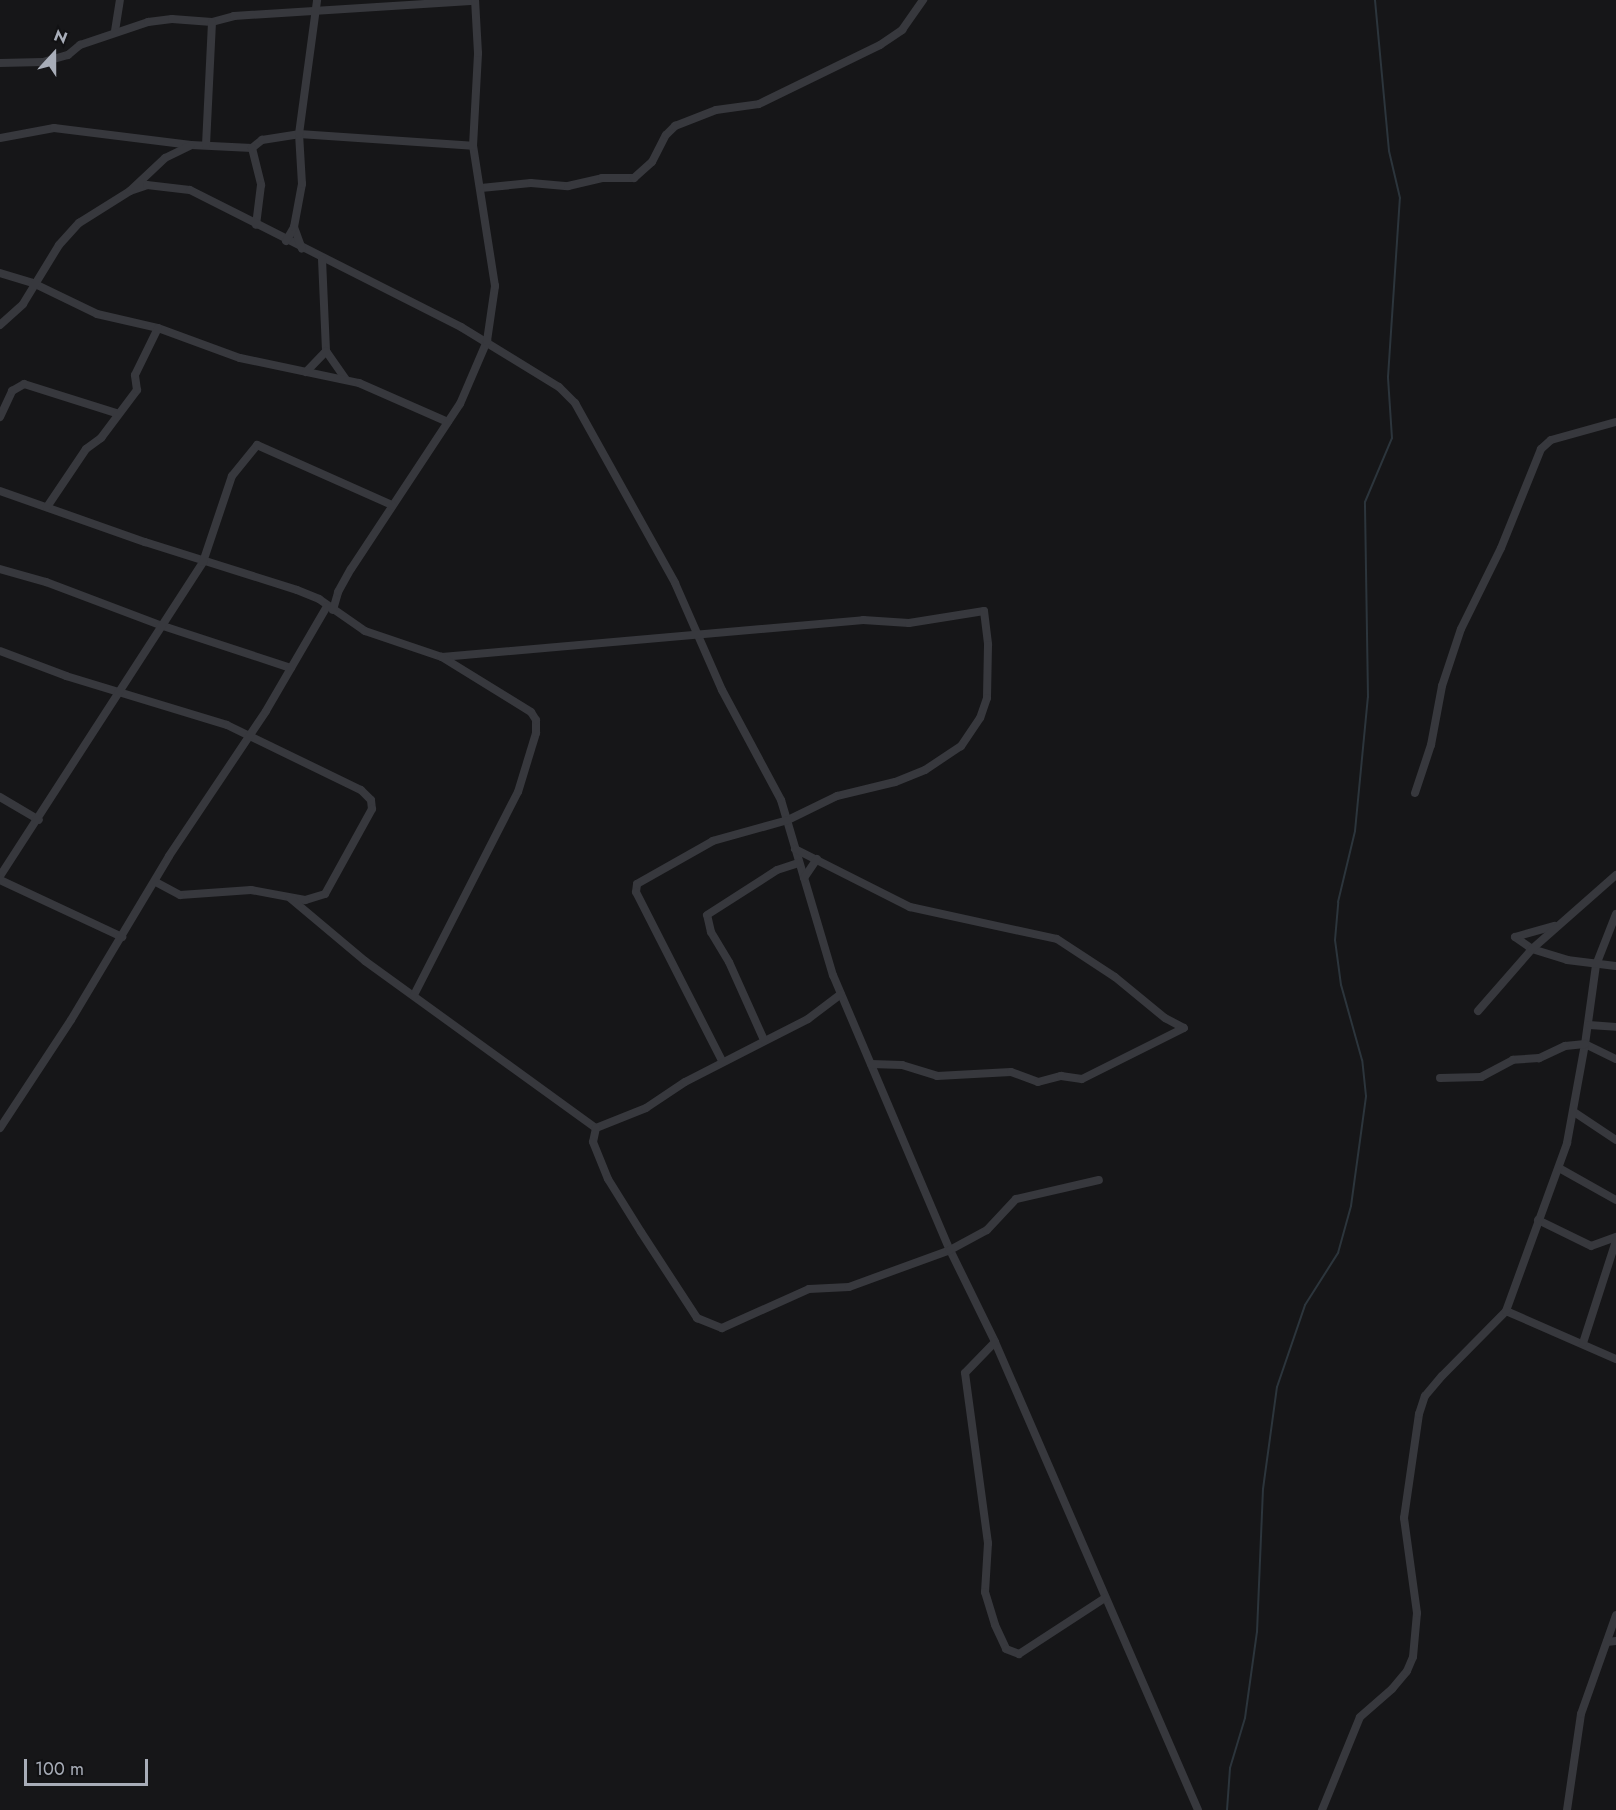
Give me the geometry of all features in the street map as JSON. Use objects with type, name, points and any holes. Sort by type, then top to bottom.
[{"type":"street","points":[[115,31],[120,0]]},
{"type":"street","points":[[286,241],[294,227],[302,184],[299,135],[318,0]]},
{"type":"street","points":[[481,188],[531,183],[567,186],[602,178],[634,178],[652,162],[666,135],[675,126],[716,110],[759,104],[880,45],[902,30],[923,0]]},
{"type":"street","points":[[0,63],[42,62],[68,55],[80,45],[115,31],[172,19],[212,22],[234,16],[475,1],[478,53],[473,146],[495,286],[487,341],[475,376],[392,505],[251,735],[0,1128]]},
{"type":"street","points":[[206,145],[212,22]]},
{"type":"street","points":[[0,138],[54,129],[191,145],[252,148],[262,140],[299,135],[473,146]]},
{"type":"street","points":[[0,325],[23,304],[33,284],[63,239],[79,223],[130,191],[165,158],[191,145]]},
{"type":"street","points":[[252,148],[261,185],[256,225]]},
{"type":"street","points":[[130,191],[147,185],[190,190],[286,241],[487,341],[559,387],[575,403],[675,583],[697,634],[788,820],[799,863],[841,994],[950,1250],[994,1342],[1198,1810]]},
{"type":"street","points":[[294,227],[302,249]]},
{"type":"street","points":[[322,259],[326,351],[346,380]]},
{"type":"street","points":[[0,273],[33,284],[97,314],[158,328],[240,358],[346,380],[447,422]]},
{"type":"street","points":[[47,507],[86,449],[101,438],[116,413],[137,390],[135,375],[158,328]]},
{"type":"street","points":[[306,372],[326,351]]},
{"type":"street","points":[[0,417],[12,391],[24,384],[116,413]]},
{"type":"street","points":[[1416,793],[1431,745],[1442,686],[1461,629],[1501,548],[1541,449],[1551,440],[1616,423]]},
{"type":"street","points":[[122,937],[0,878],[203,562],[232,476],[257,445],[392,505]]},
{"type":"street","points":[[0,491],[203,562],[319,599],[365,631],[442,657],[531,712],[536,733],[518,792],[414,995]]},
{"type":"street","points":[[0,570],[46,582],[160,626],[291,668]]},
{"type":"street","points":[[319,599],[338,592]]},
{"type":"street","points":[[442,657],[583,647],[697,634],[863,620],[909,623],[981,610],[986,614],[987,698],[980,718],[965,741],[925,770],[894,782],[823,801],[788,820],[713,841],[637,884],[636,892],[722,1061]]},
{"type":"street","points":[[0,651],[204,716],[251,735],[361,790],[371,800],[372,809],[325,894],[305,900],[251,890],[180,896],[156,882]]},
{"type":"street","points":[[0,797],[39,820]]},
{"type":"street","points":[[795,849],[910,907],[1057,939],[1115,977],[1165,1018],[1184,1028],[1082,1079],[1061,1076],[1038,1082],[1011,1072],[937,1076],[903,1065],[871,1064]]},
{"type":"street","points":[[804,878],[817,859]]},
{"type":"street","points":[[764,1040],[729,962],[711,932],[707,915],[777,870],[799,863]]},
{"type":"street","points":[[1478,1011],[1532,949],[1616,875]]},
{"type":"street","points":[[290,898],[319,926],[596,1128]]},
{"type":"street","points":[[1322,1810],[1360,1717],[1392,1689],[1407,1671],[1413,1656],[1417,1613],[1404,1518],[1417,1423],[1425,1396],[1506,1311],[1559,1168],[1574,1112],[1589,1025],[1596,965],[1616,914]]},
{"type":"street","points":[[1558,924],[1515,937],[1532,949],[1596,965],[1616,966]]},
{"type":"street","points":[[596,1128],[646,1108],[722,1061],[808,1019],[841,994]]},
{"type":"street","points":[[1589,1025],[1616,1027]]},
{"type":"street","points":[[1440,1078],[1481,1077],[1513,1060],[1539,1058],[1565,1046],[1585,1044],[1616,1059]]},
{"type":"street","points":[[1574,1112],[1616,1140]]},
{"type":"street","points":[[596,1128],[593,1142],[608,1179],[688,1306],[708,1325],[729,1327],[808,1289],[849,1287],[950,1250],[987,1230],[1016,1199],[1099,1180]]},
{"type":"street","points":[[1559,1168],[1616,1200]]},
{"type":"street","points":[[1538,1220],[1591,1246],[1616,1239]]},
{"type":"street","points":[[1583,1343],[1616,1239]]},
{"type":"street","points":[[1506,1311],[1616,1359]]},
{"type":"street","points":[[994,1342],[965,1373],[983,1486],[988,1543],[985,1592],[995,1625],[1006,1649],[1019,1654],[1105,1598]]},
{"type":"street","points":[[1567,1810],[1581,1714],[1616,1615]]},
{"type":"street","points":[[1607,1642],[1616,1641]]},
{"type":"waterway","points":[[1227,1810],[1230,1768],[1245,1718],[1257,1632],[1263,1489],[1277,1387],[1305,1305],[1338,1253],[1351,1206],[1366,1096],[1362,1060],[1341,985],[1335,940],[1338,902],[1355,831],[1368,697],[1365,502],[1392,438],[1388,377],[1400,198],[1389,151],[1375,0]]}]
